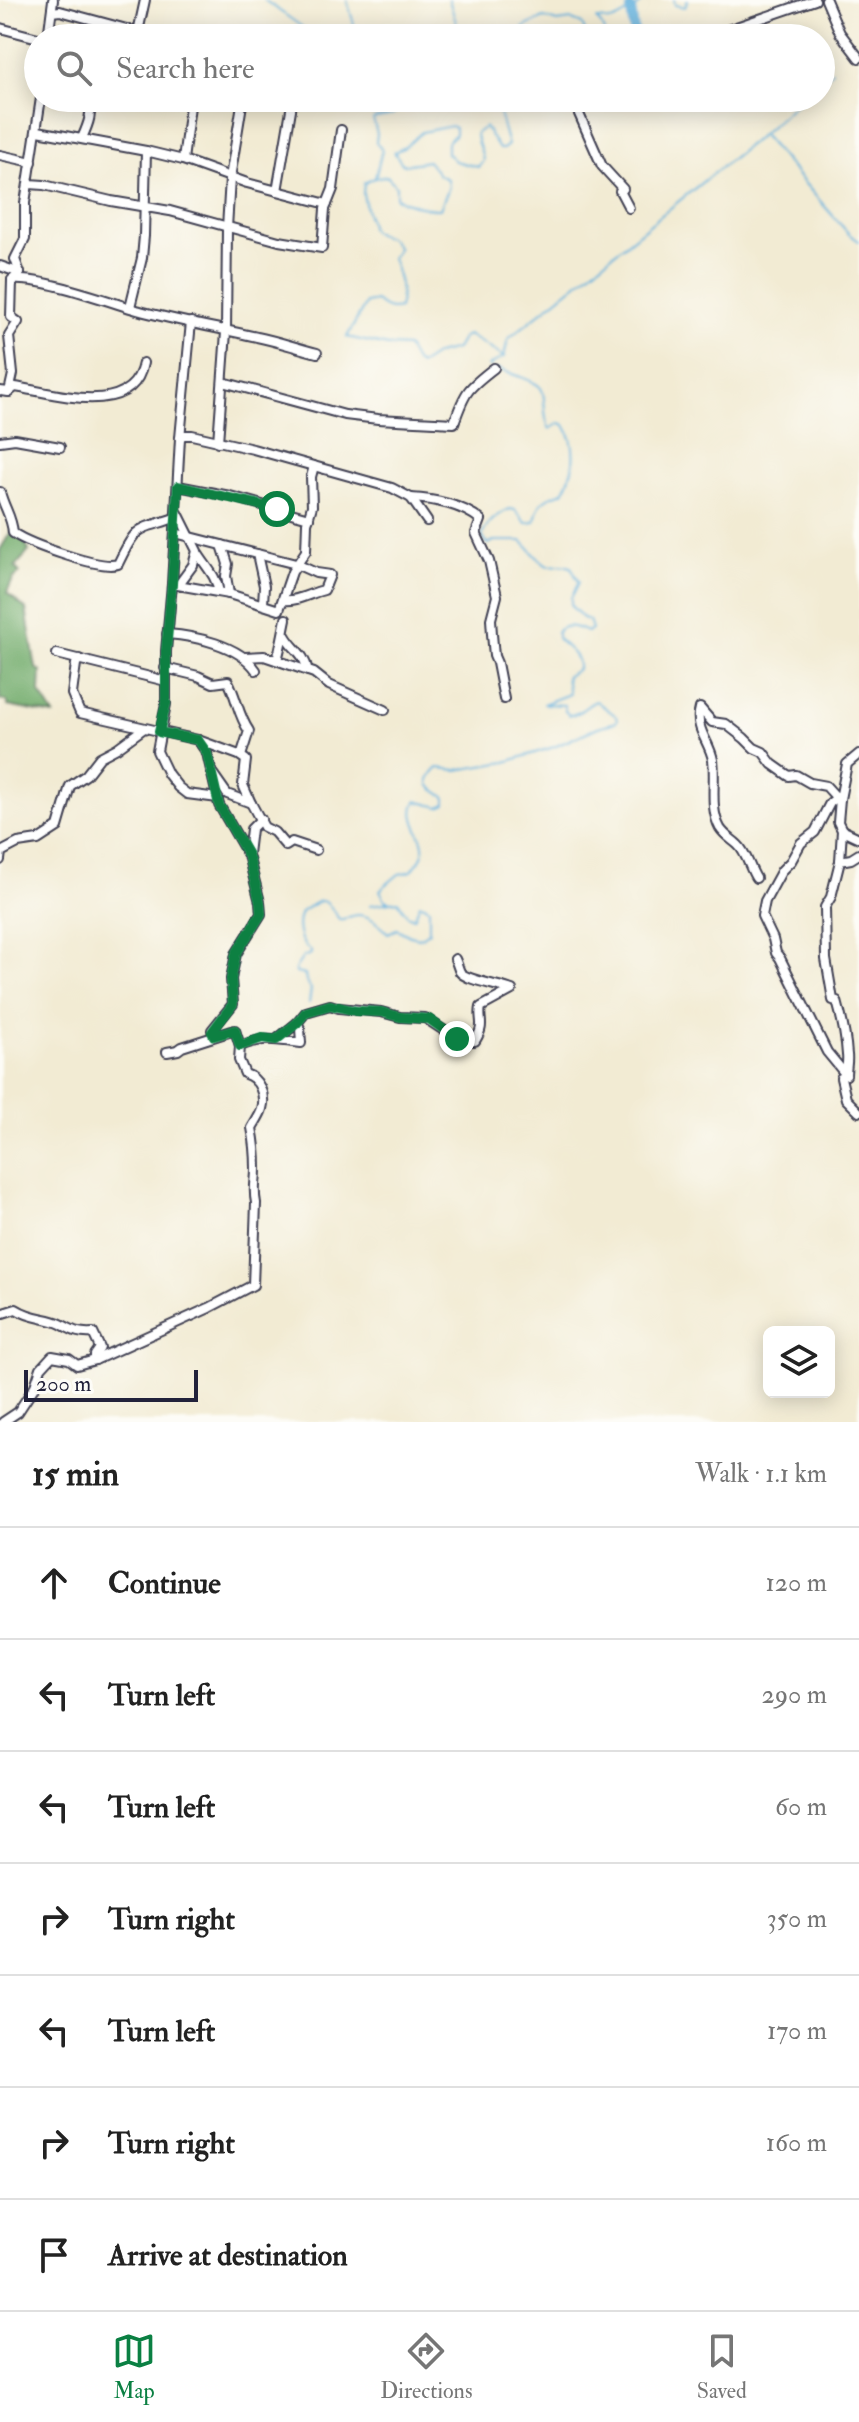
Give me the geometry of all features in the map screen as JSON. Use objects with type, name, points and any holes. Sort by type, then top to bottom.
[{"type":"street","points":[[50,24],[53,0]]},
{"type":"street","points":[[140,24],[145,0]]},
{"type":"street","points":[[745,24],[815,0]]},
{"type":"street","points":[[826,0],[840,33],[859,58]]},
{"type":"street","points":[[52,12],[60,11],[108,24]]},
{"type":"street","points":[[0,28],[24,34]]},
{"type":"street","points":[[20,273],[15,259],[25,239],[25,203],[40,112]]},
{"type":"street","points":[[82,138],[90,112]]},
{"type":"street","points":[[183,160],[189,112]]},
{"type":"street","points":[[218,442],[226,332],[230,178],[241,112]]},
{"type":"street","points":[[277,191],[291,112]]},
{"type":"street","points":[[578,112],[602,166],[623,189],[620,191],[629,208]]},
{"type":"street","points":[[29,184],[146,206],[295,245],[322,248],[341,130]]},
{"type":"street","points":[[38,131],[183,160],[230,178],[327,204]]},
{"type":"street","points":[[130,307],[142,258],[146,151]]},
{"type":"street","points":[[0,155],[32,162]]},
{"type":"street","points":[[0,266],[20,273]]},
{"type":"street","points":[[18,322],[11,317],[12,280],[20,273]]},
{"type":"street","points":[[12,280],[22,279],[59,287],[317,353]]},
{"type":"street","points":[[0,318],[18,322]]},
{"type":"street","points":[[4,392],[13,374],[9,336],[18,322]]},
{"type":"street","points":[[191,322],[175,513],[176,584],[167,634],[165,715],[157,751],[168,774],[187,794],[218,798]]},
{"type":"street","points":[[4,392],[15,387],[82,397],[112,397],[132,388],[143,363]]},
{"type":"street","points":[[223,382],[345,415],[454,423],[471,385],[494,368]]},
{"type":"street","points":[[180,438],[192,435],[241,446],[474,514],[481,520],[476,533],[489,561],[497,596],[491,619],[492,634],[504,699]]},
{"type":"street","points":[[0,441],[15,439],[60,447]]},
{"type":"street","points":[[176,584],[224,593],[279,610],[296,564],[306,551],[314,466]]},
{"type":"street","points":[[178,486],[309,518]]},
{"type":"street","points":[[0,492],[4,507],[12,517],[13,533],[30,543],[98,565],[118,564],[133,535],[142,527],[175,513]]},
{"type":"street","points":[[411,498],[427,521]]},
{"type":"street","points":[[175,513],[224,593]]},
{"type":"street","points":[[175,533],[330,575],[324,590],[294,602],[283,600]]},
{"type":"street","points":[[222,545],[228,564],[224,593]]},
{"type":"street","points":[[176,584],[193,565],[197,551]]},
{"type":"street","points":[[257,554],[264,586],[263,604]]},
{"type":"street","points":[[277,660],[285,635],[286,619]]},
{"type":"street","points":[[167,634],[224,646],[245,657],[256,670]]},
{"type":"street","points":[[285,635],[300,651],[308,671]]},
{"type":"street","points":[[57,654],[166,681]]},
{"type":"street","points":[[245,657],[264,656],[314,673],[329,685],[385,710]]},
{"type":"street","points":[[79,659],[72,694],[80,713],[198,740],[241,756],[246,760],[243,785],[264,827],[274,832],[286,846],[292,842],[316,850]]},
{"type":"street","points":[[165,668],[213,683],[228,681],[240,719],[249,731],[241,756]]},
{"type":"street","points":[[756,878],[739,845],[730,841],[719,827],[713,795],[713,762],[706,747],[707,739],[699,730],[699,706],[712,722],[726,724],[789,776],[796,775],[810,783],[826,786],[839,797]]},
{"type":"street","points":[[0,860],[1,852],[18,843],[38,840],[58,827],[70,786],[86,775],[100,757],[144,729]]},
{"type":"street","points":[[198,740],[207,753],[224,814],[248,855],[261,914],[236,954],[231,979],[233,1004],[212,1030],[214,1036]]},
{"type":"street","points":[[839,797],[815,832],[801,843],[782,870],[765,901],[762,916],[776,953],[822,1043],[846,1075],[848,1058],[844,1029],[828,976],[824,922],[825,907],[831,897],[840,861],[842,830],[838,822],[839,797],[847,764],[859,754]]},
{"type":"street","points":[[212,774],[227,794],[251,803]]},
{"type":"street","points":[[248,855],[251,829],[261,819]]},
{"type":"street","points":[[842,830],[859,838]]},
{"type":"street","points":[[840,861],[859,854]]},
{"type":"street","points":[[276,1040],[306,1012],[330,1005],[429,1019],[460,1041],[475,1041],[482,1024],[481,1007],[512,990],[468,978],[461,974],[455,959]]},
{"type":"street","points":[[240,1046],[262,1038],[301,1043],[297,1023]]},
{"type":"street","points":[[3,1422],[18,1412],[35,1386],[41,1368],[52,1356],[69,1359],[77,1365],[95,1360],[198,1314],[253,1285],[256,1147],[252,1128],[262,1109],[258,1082],[253,1076],[245,1074],[239,1060],[240,1046],[235,1030],[167,1052]]},
{"type":"street","points":[[841,1078],[846,1099],[859,1112]]},
{"type":"street","points":[[0,1314],[16,1309],[27,1317],[61,1324],[68,1330],[93,1333],[100,1348],[95,1360]]},
{"type":"green space","points":[[13,528],[20,531],[29,551],[15,567],[20,573],[13,579],[7,593],[26,609],[36,668],[41,671],[40,693],[54,715],[8,706],[6,701],[0,700],[0,550]]},
{"type":"waterway","points":[[264,0],[298,24]]},
{"type":"waterway","points":[[347,0],[354,24]]},
{"type":"waterway","points":[[449,0],[457,24]]},
{"type":"waterway","points":[[600,24],[597,19],[614,20],[646,0]]},
{"type":"waterway","points":[[674,0],[675,5],[685,7],[688,0]]},
{"type":"waterway","points":[[631,9],[633,24]]},
{"type":"waterway","points":[[530,24],[544,18],[582,24]]},
{"type":"waterway","points":[[375,178],[382,150],[376,142],[373,119],[396,112]]},
{"type":"waterway","points":[[491,367],[488,366],[504,357],[468,335],[463,337],[456,349],[437,354],[420,365],[407,347],[347,337],[366,303],[376,301],[384,307],[399,308],[401,295],[392,258],[398,249],[392,241],[371,230],[363,194],[364,183],[387,176],[396,186],[396,198],[418,206],[440,209],[449,187],[448,179],[439,175],[428,161],[403,165],[394,152],[422,132],[451,126],[455,128],[455,134],[447,143],[447,153],[455,161],[478,167],[483,161],[476,133],[485,127],[499,149],[508,145],[499,112]]},
{"type":"waterway","points":[[504,357],[508,339],[786,112]]},
{"type":"waterway","points":[[763,136],[849,234],[859,241]]},
{"type":"waterway","points":[[309,1003],[311,989],[305,975],[296,973],[295,969],[303,957],[311,954],[298,928],[301,912],[309,906],[324,901],[339,919],[362,915],[372,919],[388,933],[397,929],[420,938],[429,931],[429,909],[425,905],[420,904],[414,918],[407,915],[398,901],[370,905],[391,902],[385,900],[380,890],[399,874],[412,871],[421,858],[423,846],[414,808],[416,801],[439,807],[446,804],[446,798],[429,783],[438,768],[457,770],[506,762],[554,747],[618,719],[596,701],[573,715],[565,711],[565,705],[543,704],[569,694],[566,677],[578,669],[575,656],[557,638],[557,632],[568,627],[587,632],[592,629],[589,620],[571,606],[571,598],[579,582],[571,567],[546,565],[522,541],[494,541],[488,544],[482,537],[493,520],[510,509],[515,510],[526,523],[535,522],[543,501],[563,492],[573,459],[572,442],[565,425],[560,423],[550,429],[547,424],[542,389],[497,369]]},
{"type":"route","points":[[277,509],[178,486],[167,623],[166,704],[159,732],[198,740],[207,753],[219,805],[248,855],[261,914],[236,954],[231,979],[233,1004],[212,1032],[214,1036],[235,1030],[240,1046],[262,1038],[276,1040],[306,1012],[330,1005],[429,1019],[457,1039]]}]
